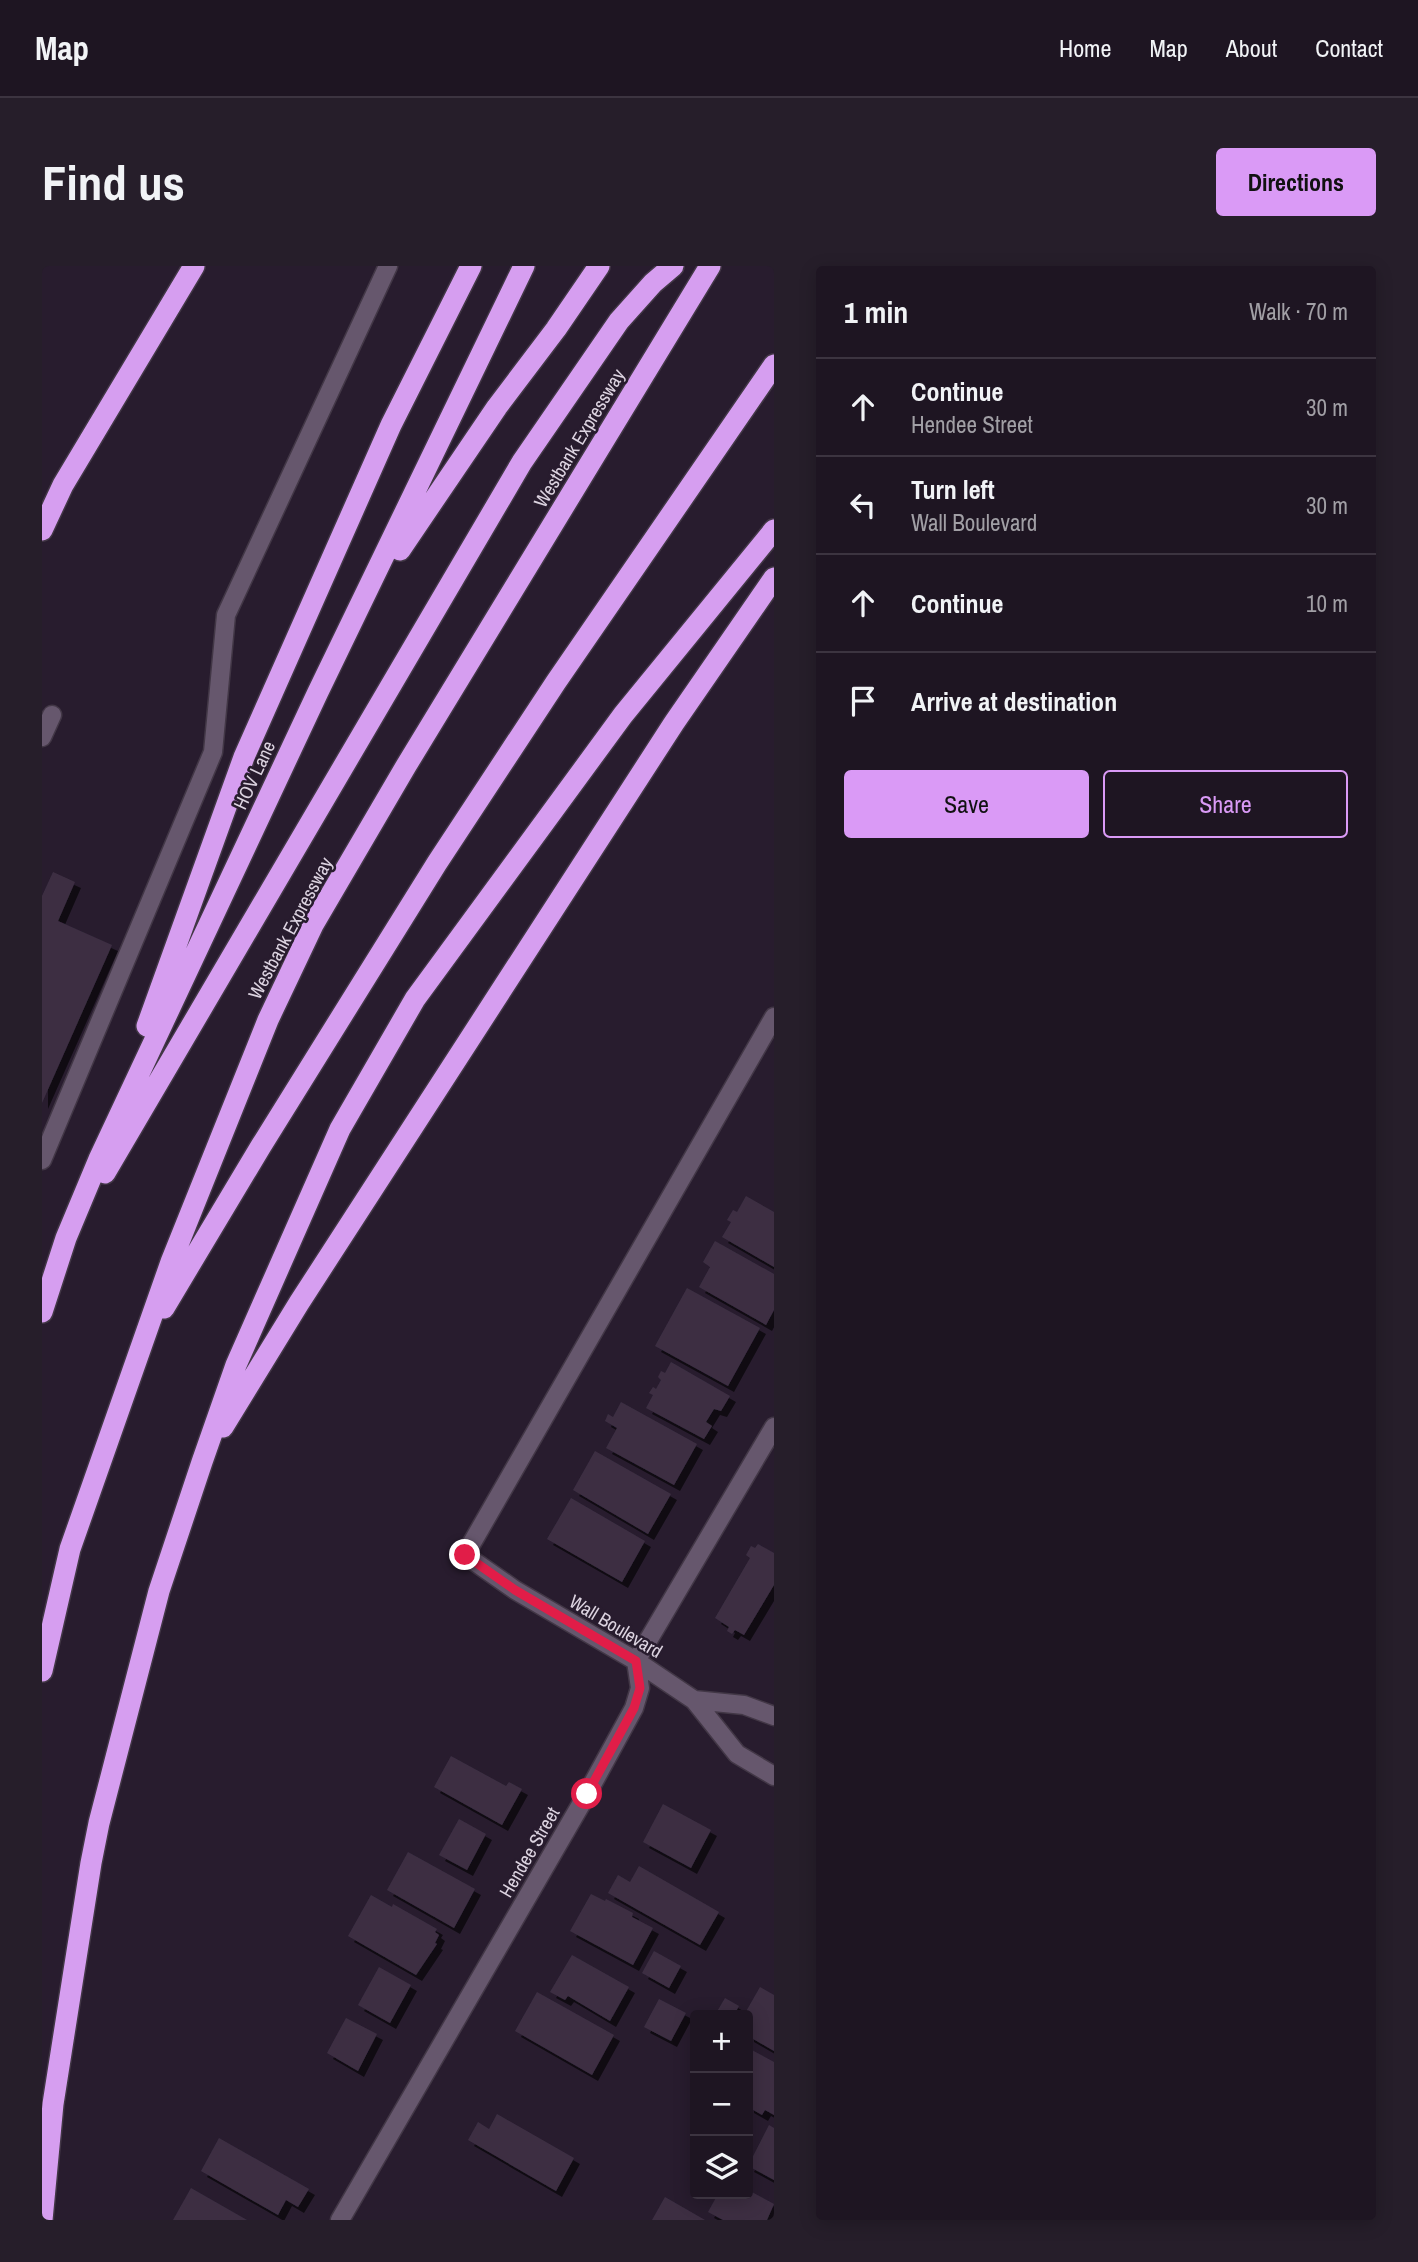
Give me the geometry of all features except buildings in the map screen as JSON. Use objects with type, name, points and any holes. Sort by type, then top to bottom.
[{"type":"highway","points":[[99,1159],[244,757],[391,425],[471,266]]},
{"type":"highway","name":"HOV Lane","points":[[42,1312],[66,1238],[99,1159],[210,919],[524,266]]},
{"type":"highway","points":[[360,610],[497,407],[556,330],[599,266]]},
{"type":"highway","points":[[66,1238],[175,1057],[522,462],[619,321],[653,283],[673,266]]},
{"type":"highway","name":"Westbank Expressway","points":[[42,1671],[70,1549],[170,1262],[268,1020],[313,925],[406,766],[710,266]]},
{"type":"highway","points":[[42,530],[63,485],[190,270]]},
{"type":"highway","points":[[140,1349],[261,1146],[436,863],[556,682],[774,365]]},
{"type":"highway","points":[[42,2220],[53,2104],[99,1823],[159,1591],[236,1364],[312,1187],[340,1129],[415,999],[623,715],[774,530]]},
{"type":"highway","points":[[202,1462],[299,1303],[652,757],[774,578]]},
{"type":"street","points":[[42,1160],[213,752],[226,615],[388,266]]},
{"type":"street","points":[[42,737],[52,715]]},
{"type":"street","name":"Wall Boulevard","points":[[774,1017],[465,1555],[515,1590],[636,1661],[694,1700],[737,1754],[774,1776]]},
{"type":"street","points":[[636,1661],[774,1427]]},
{"type":"street","name":"Hendee Street","points":[[340,2220],[634,1708],[640,1688],[636,1661]]},
{"type":"street","name":"Wall Boulevard","points":[[694,1700],[744,1705],[774,1716]]},
{"type":"route","points":[[465,1555],[515,1590],[636,1661],[640,1688],[634,1708],[587,1794]]}]
